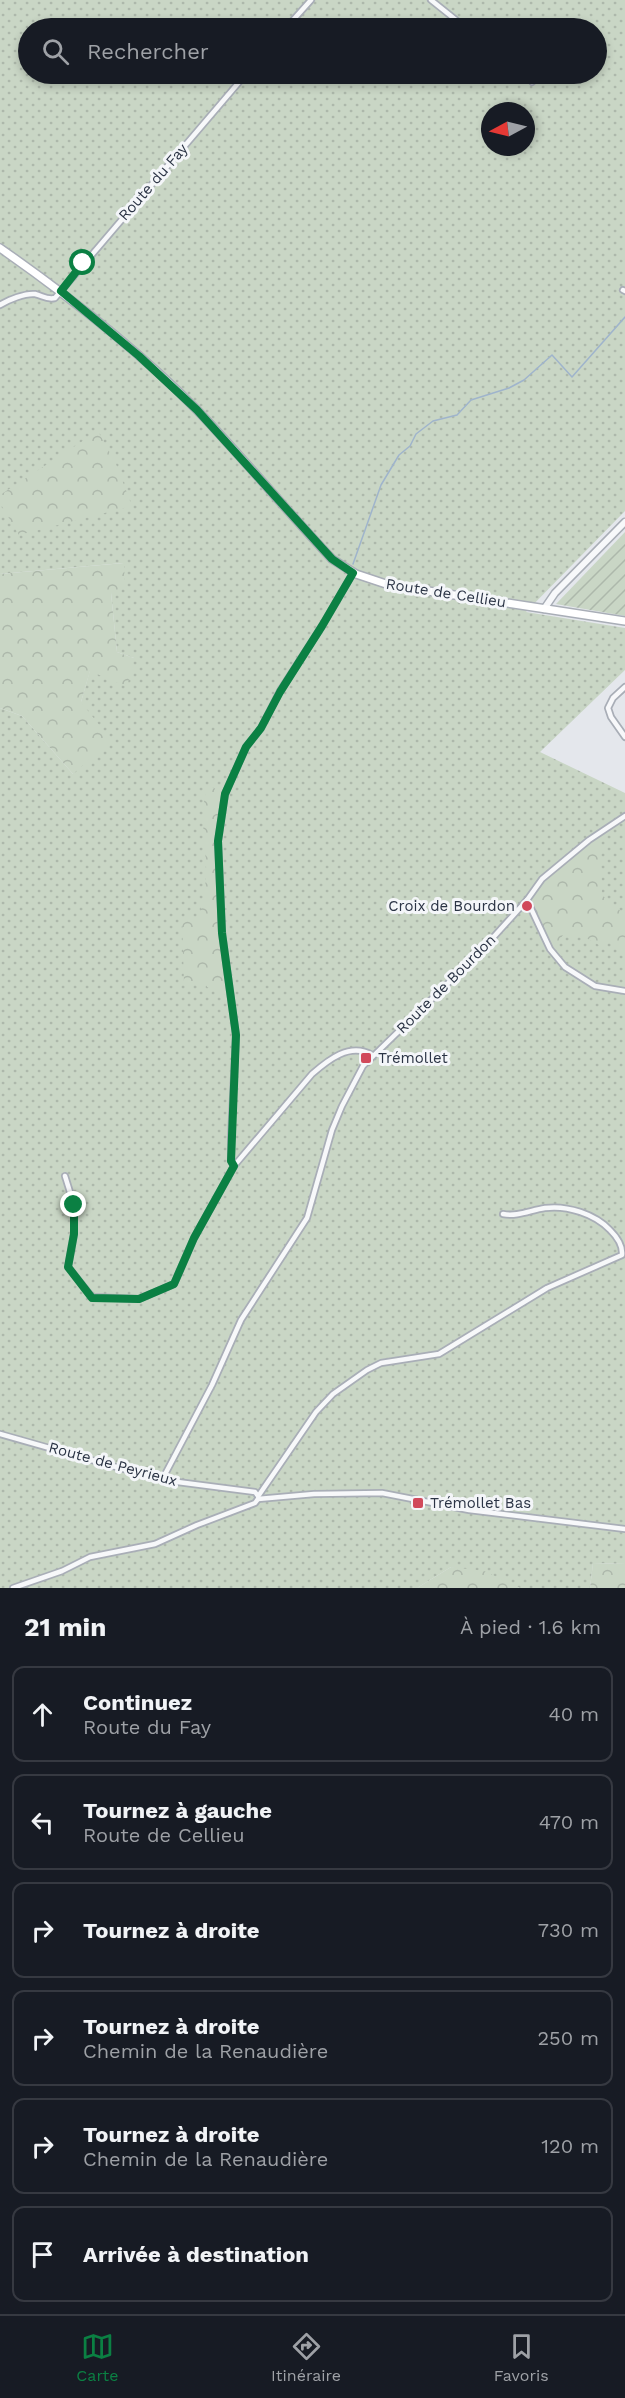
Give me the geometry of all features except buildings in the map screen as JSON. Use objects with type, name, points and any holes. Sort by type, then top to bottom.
[{"type":"main road","name":"Route de Cellieu","points":[[0,248],[61,291],[139,356],[197,410],[332,559],[353,573],[389,585],[625,621]]},
{"type":"street","points":[[295,18],[311,0]]},
{"type":"street","points":[[431,0],[454,18]]},
{"type":"street","name":"Route du Fay","points":[[61,291],[237,84]]},
{"type":"street","points":[[0,305],[30,294],[52,299],[61,291]]},
{"type":"street","points":[[544,609],[555,593],[625,522]]},
{"type":"street","points":[[234,1166],[231,1161],[231,1150],[236,1035],[222,933],[218,841],[225,794],[246,747],[261,728],[280,692],[353,573]]},
{"type":"street","points":[[625,687],[613,698],[608,708],[611,717],[625,737]]},
{"type":"street","name":"Route de Bourdon","points":[[162,1480],[212,1385],[241,1320],[301,1228],[342,1106],[363,1066],[456,977],[527,900],[542,879],[588,840],[625,816]]},
{"type":"street","points":[[527,900],[550,949],[565,967],[595,986],[625,991]]},
{"type":"street","points":[[65,1176],[74,1205],[74,1234],[69,1256],[69,1269],[92,1298],[139,1299],[174,1284],[194,1238],[234,1166],[312,1074],[324,1063],[349,1051],[358,1050],[372,1055]]},
{"type":"street","points":[[13,1588],[62,1571],[90,1557],[155,1544],[255,1503],[316,1412],[333,1394],[367,1370],[381,1363],[439,1354],[547,1288],[622,1254],[621,1246],[609,1229],[586,1214],[547,1208],[520,1214],[503,1214]]},
{"type":"street","name":"Route de Peyrieux","points":[[0,1434],[162,1480],[241,1489],[258,1497]]},
{"type":"street","points":[[258,1497],[382,1493],[469,1510],[625,1529]]},
{"type":"green space","points":[[0,0],[625,0],[625,511],[526,612],[625,628],[625,670],[540,752],[625,793],[625,1564],[593,1563],[590,1588],[520,1588],[451,1567],[417,1588],[0,1588],[0,708],[22,716],[73,774],[81,702],[90,670],[134,658],[117,652],[111,593],[123,563],[0,574]]},
{"type":"green space","points":[[98,431],[116,464],[132,506],[19,535],[0,503],[0,495]]},
{"type":"green space","points":[[625,532],[625,616],[556,604]]},
{"type":"green space","points":[[124,563],[125,586],[111,593],[117,652],[134,658],[127,687],[90,671],[81,702],[111,740],[73,774],[22,716],[0,708],[0,574]]},
{"type":"green space","points":[[208,785],[225,794],[218,837],[222,933],[230,997],[207,987],[206,983],[184,984],[182,917],[198,920],[203,899],[206,871],[203,814]]},
{"type":"green space","points":[[600,833],[602,895],[625,915],[625,949],[621,952],[611,938],[599,945],[581,935],[563,935],[553,949],[527,900],[542,879]]},
{"type":"green space","points":[[593,1563],[625,1564],[625,1588],[590,1588]]},
{"type":"green space","points":[[451,1567],[484,1571],[520,1588],[417,1588]]},
{"type":"waterway","points":[[353,564],[381,485],[399,455],[410,446],[416,434],[433,421],[457,415],[471,400],[509,388],[524,380],[552,355],[572,377],[625,317]]},
{"type":"place","name":"Croix de Bourdon","points":[[527,906]]},
{"type":"place","name":"Trémollet","points":[[366,1058]]},
{"type":"place","name":"Trémollet Bas","points":[[418,1503]]},
{"type":"route","points":[[74,1205],[74,1234],[69,1256],[69,1269],[92,1298],[139,1299],[174,1284],[194,1238],[234,1166],[231,1164],[231,1138],[236,1035],[222,933],[218,841],[225,794],[246,747],[261,728],[280,692],[353,573],[332,559],[197,410],[139,356],[61,291],[83,263]]}]
